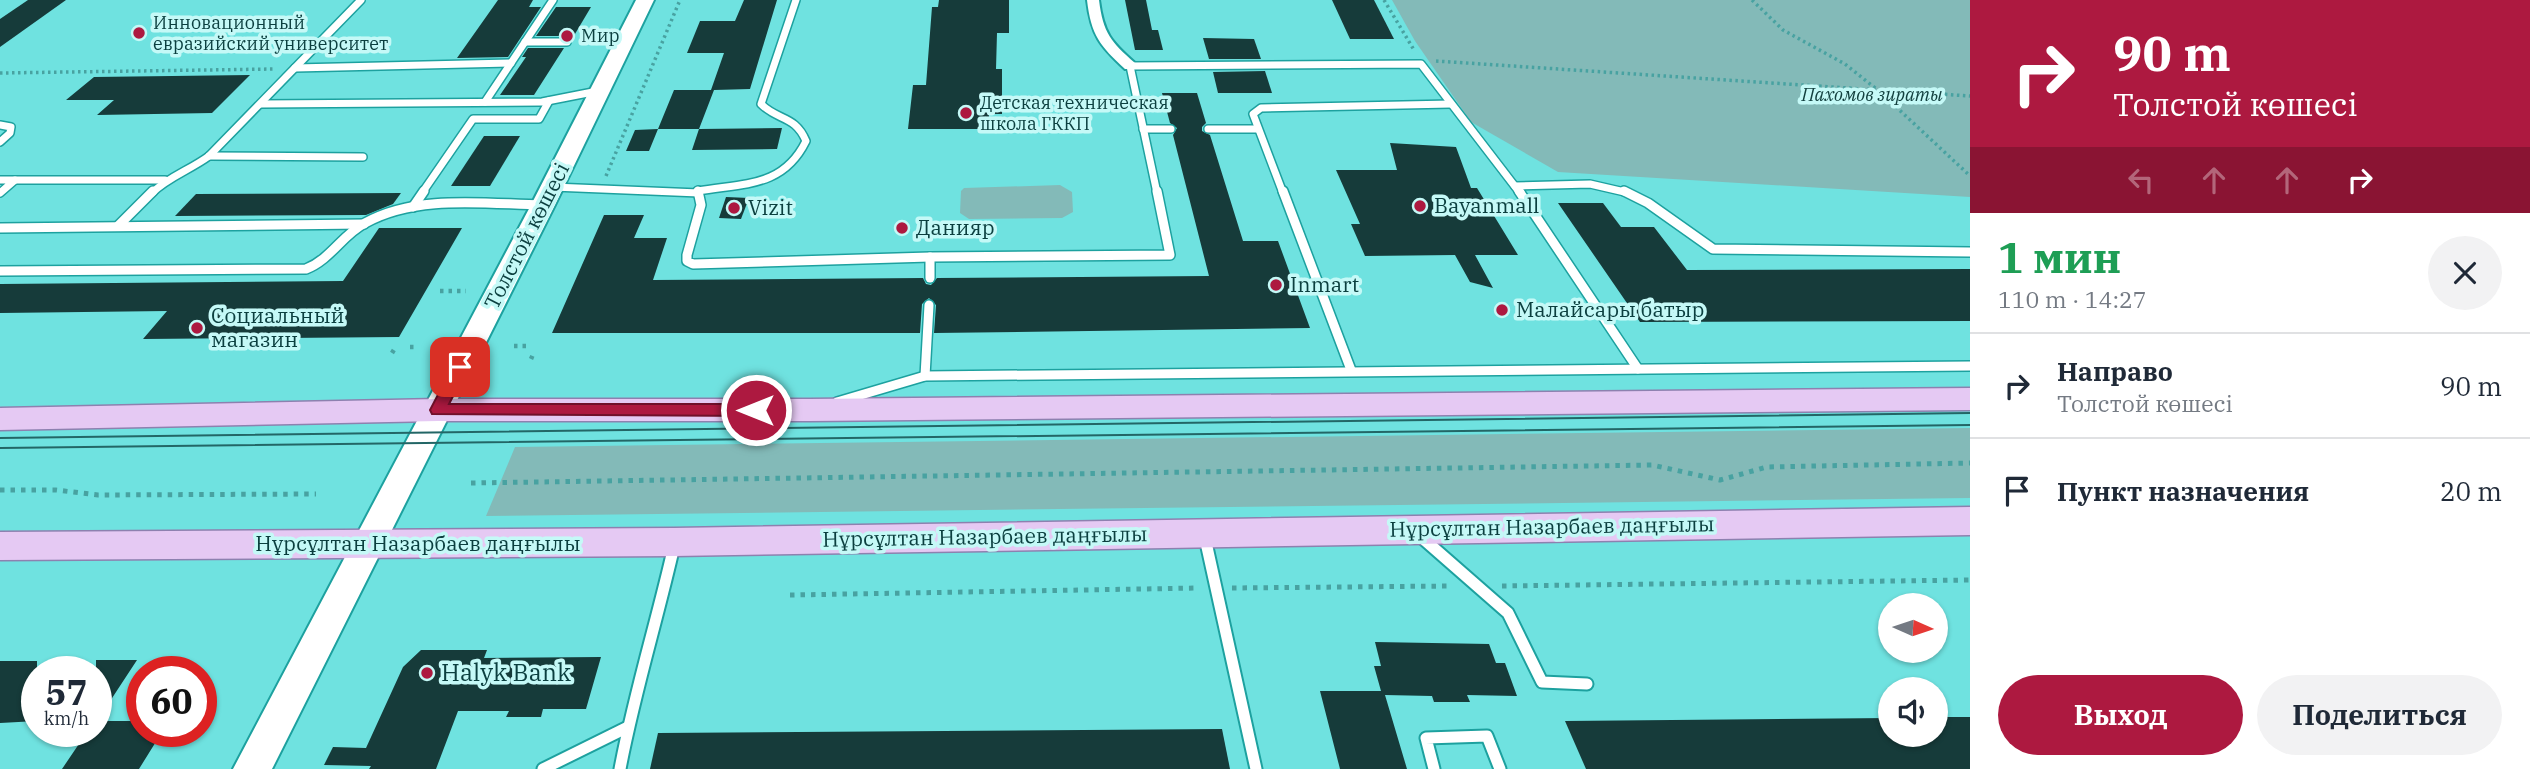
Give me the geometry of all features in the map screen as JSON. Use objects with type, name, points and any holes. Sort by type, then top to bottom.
[{"type":"main road","name":"Толстой көшесі","points":[[253,769],[645,0]]},
{"type":"main road","points":[[0,419],[438,410],[810,410],[1970,399]]},
{"type":"main road","name":"Нұрсұлтан Назарбаев даңғылы","points":[[0,546],[674,542],[1970,521]]},
{"type":"street","points":[[1093,0],[1096,29],[1103,41],[1130,66]]},
{"type":"street","points":[[0,409],[61,416]]},
{"type":"lane","points":[[0,180],[166,180],[189,171],[209,156],[361,0]]},
{"type":"lane","points":[[485,102],[553,0]]},
{"type":"lane","points":[[0,228],[364,224],[413,207],[547,196],[601,188],[698,191],[772,176],[787,169],[797,160],[806,141],[802,127],[792,119],[766,110],[761,104],[796,0]]},
{"type":"lane","points":[[525,42],[567,42]]},
{"type":"lane","points":[[295,68],[511,63]]},
{"type":"lane","points":[[698,191],[701,205],[687,255],[687,261],[693,264],[930,257],[1170,255],[1130,66],[1422,64],[1493,161],[1516,186],[1638,369]]},
{"type":"lane","points":[[261,104],[549,102],[598,91]]},
{"type":"lane","points":[[413,207],[473,119],[539,119],[549,102]]},
{"type":"lane","points":[[1351,370],[1252,114],[1261,108],[1451,104]]},
{"type":"lane","points":[[0,125],[11,127],[10,133],[0,142]]},
{"type":"lane","points":[[1143,129],[1171,129]]},
{"type":"lane","points":[[1208,129],[1257,129]]},
{"type":"lane","points":[[209,156],[363,157]]},
{"type":"lane","points":[[0,194],[15,180]]},
{"type":"lane","points":[[118,226],[166,180]]},
{"type":"lane","points":[[1516,186],[1590,184],[1627,192],[1648,203],[1713,249],[1970,252]]},
{"type":"lane","points":[[0,271],[306,269],[321,264],[332,256],[364,224]]},
{"type":"lane","points":[[930,257],[930,278]]},
{"type":"lane","points":[[925,376],[929,305]]},
{"type":"lane","points":[[810,410],[925,376],[1970,366]]},
{"type":"lane","points":[[1412,529],[1508,613],[1542,682],[1587,684]]},
{"type":"lane","points":[[1205,534],[1256,769]]},
{"type":"lane","points":[[620,769],[674,542]]},
{"type":"lane","points":[[543,769],[628,727]]},
{"type":"lane","points":[[1434,769],[1426,738],[1487,736],[1500,769]]},
{"type":"path","points":[[601,188],[680,0]]},
{"type":"path","points":[[1384,0],[1422,64]]},
{"type":"path","points":[[1752,0],[1783,30],[1845,64],[1879,91],[1968,174]]},
{"type":"path","points":[[1435,61],[1970,96]]},
{"type":"path","points":[[0,73],[295,68]]},
{"type":"path","points":[[440,290],[466,291]]},
{"type":"path","points":[[514,346],[526,346]]},
{"type":"path","points":[[531,359],[534,352]]},
{"type":"path","points":[[471,483],[1652,466],[1720,480],[1767,467],[1970,463]]},
{"type":"path","points":[[0,490],[56,490],[99,495],[316,494]]},
{"type":"path","points":[[790,595],[1970,580]]},
{"type":"green space","name":"Пахомов зираты","points":[[1392,0],[1970,0],[1970,197],[1558,172],[1471,122],[1415,41]]},
{"type":"green space","points":[[1060,185],[1072,192],[1073,212],[1062,218],[969,219],[960,213],[961,191],[964,188]]},
{"type":"green space","points":[[1970,428],[1970,498],[486,516],[515,447]]},
{"type":"building","points":[[28,0],[66,0],[0,47],[0,19]]},
{"type":"building","points":[[498,0],[533,0],[529,7],[541,7],[508,57],[457,58]]},
{"type":"building","points":[[744,0],[777,0],[750,89],[714,90],[699,129],[658,129],[674,90],[711,90],[724,53],[687,53],[700,21],[735,21]]},
{"type":"building","points":[[939,0],[1009,0],[1009,33],[997,33],[996,69],[1002,69],[1002,114],[989,114],[989,129],[908,129],[913,85],[926,85],[932,7],[938,7]]},
{"type":"building","points":[[1125,0],[1146,0],[1152,30],[1158,30],[1163,50],[1135,50]]},
{"type":"building","points":[[1332,0],[1374,0],[1394,39],[1350,39]]},
{"type":"building","points":[[556,7],[591,7],[572,39],[567,36],[536,36]]},
{"type":"building","points":[[1203,38],[1254,39],[1261,59],[1209,59]]},
{"type":"building","points":[[528,48],[564,48],[534,95],[500,95],[526,57],[522,57]]},
{"type":"building","points":[[1265,71],[1272,93],[1218,93],[1213,72]]},
{"type":"building","points":[[250,75],[212,113],[97,115],[114,100],[66,100],[94,77]]},
{"type":"building","points":[[1162,93],[1197,93],[1206,123],[1202,131],[1210,135],[1243,241],[1278,241],[1310,328],[934,333],[936,305],[929,298],[922,304],[920,333],[552,333],[604,215],[644,215],[634,238],[667,238],[653,280],[923,278],[926,284],[931,285],[937,278],[1209,276],[1173,135],[1177,128],[1170,123]]},
{"type":"building","points":[[782,128],[777,149],[692,150],[699,129]]},
{"type":"building","points":[[658,129],[649,151],[626,151],[635,130]]},
{"type":"building","points":[[484,136],[520,136],[490,186],[451,186]]},
{"type":"building","name":"Bayanmall","points":[[1390,143],[1456,147],[1471,188],[1477,188],[1518,255],[1475,255],[1493,288],[1470,282],[1455,255],[1365,256],[1351,224],[1360,224],[1336,170],[1397,170]]},
{"type":"building","points":[[401,193],[393,204],[366,215],[175,216],[196,194]]},
{"type":"building","points":[[726,197],[749,198],[741,219],[719,218]]},
{"type":"building","points":[[1558,203],[1603,203],[1621,227],[1654,227],[1687,270],[1970,269],[1970,321],[1640,322]]},
{"type":"building","points":[[379,228],[462,228],[399,337],[143,339],[167,311],[0,313],[0,284],[343,281]]},
{"type":"building","points":[[1375,642],[1489,644],[1496,663],[1505,663],[1517,696],[1467,695],[1470,702],[1434,702],[1432,696],[1385,695],[1407,769],[1340,769],[1320,691],[1381,691],[1374,666],[1381,666]]},
{"type":"building","points":[[421,650],[487,650],[484,658],[601,657],[586,709],[543,709],[541,717],[506,717],[509,711],[458,711],[436,769],[369,769],[371,766],[324,765],[333,747],[366,748],[403,667]]},
{"type":"building","points":[[112,660],[126,660],[126,677],[112,698]]},
{"type":"building","points":[[0,661],[21,661],[21,722],[0,723]]},
{"type":"building","points":[[1948,717],[1970,717],[1970,769],[1586,769],[1565,721],[1878,718],[1878,747],[1948,747]]},
{"type":"building","points":[[112,721],[126,721],[126,747],[153,747],[139,769],[62,769],[77,747],[112,747]]},
{"type":"building","points":[[1222,729],[1230,769],[650,769],[658,733]]},
{"type":"tram line","points":[[0,438],[1970,413]]},
{"type":"tram line","points":[[0,448],[1970,425]]},
{"type":"place","name":"Инновационный евразийский университет","points":[[139,33]]},
{"type":"place","name":"Мир","points":[[567,36]]},
{"type":"place","name":"Детская техническая школа ГККП","points":[[966,113]]},
{"type":"place","name":"Bayanmall","points":[[1420,206]]},
{"type":"place","name":"Vizit","points":[[734,208]]},
{"type":"place","name":"Данияр","points":[[902,228]]},
{"type":"place","name":"Inmart","points":[[1276,285]]},
{"type":"place","name":"Малайсары батыр","points":[[1502,310]]},
{"type":"place","name":"Социальный магазин","points":[[197,328]]},
{"type":"place","name":"Halyk Bank","points":[[427,673]]},
{"type":"route","points":[[460,367],[438,410],[756,410]]}]
